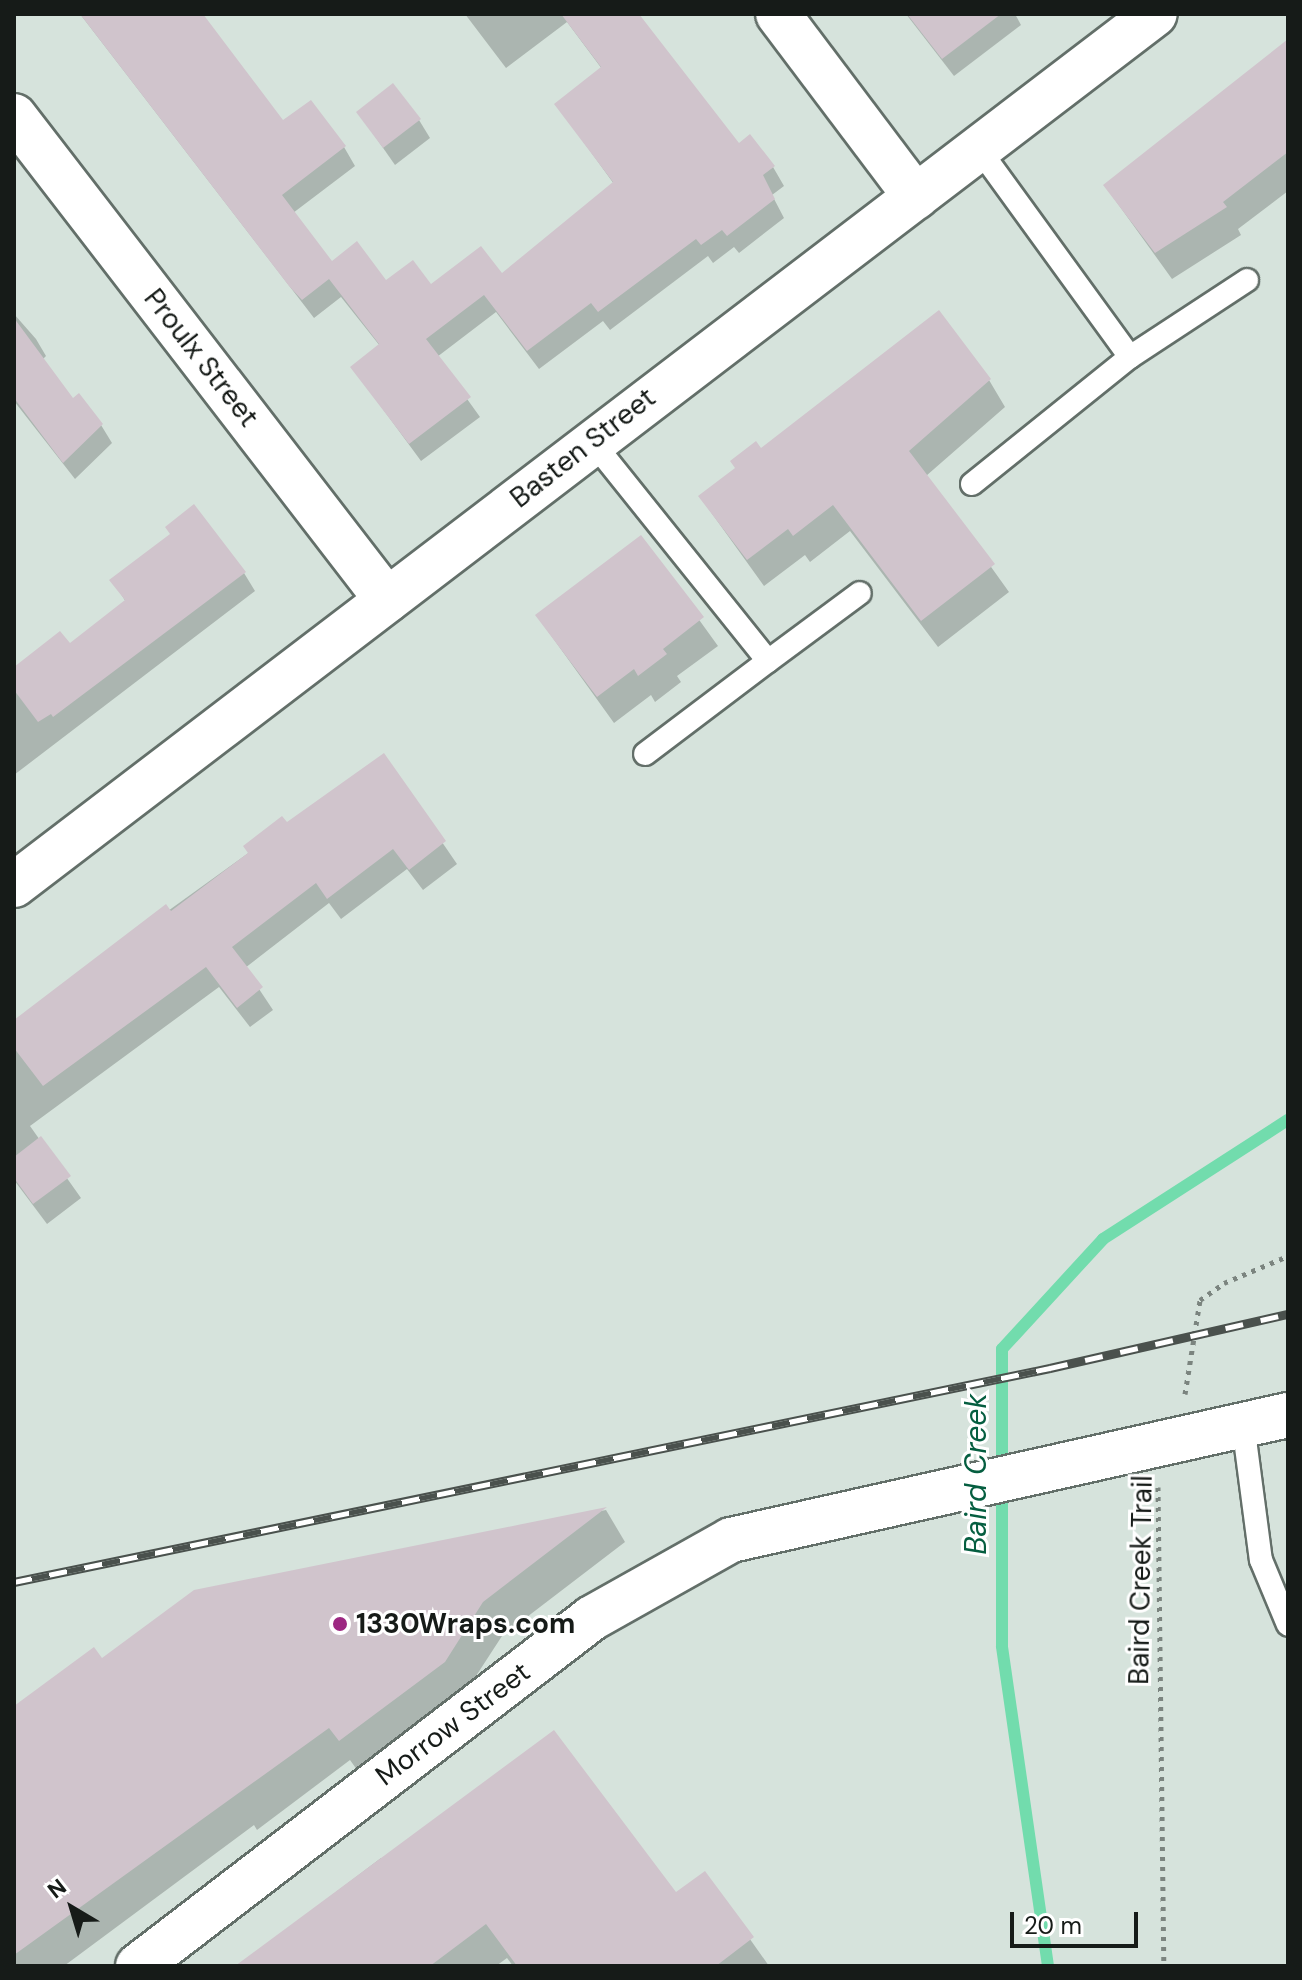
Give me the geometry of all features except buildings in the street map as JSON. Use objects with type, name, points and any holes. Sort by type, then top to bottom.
[{"type":"street","points":[[778,14],[916,197]]},
{"type":"street","name":"Basten Street","points":[[14,885],[591,440],[1155,14]]},
{"type":"street","name":"Proulx Street","points":[[14,116],[387,600]]},
{"type":"street","points":[[1165,1440],[1288,1415]]},
{"type":"street","name":"Morrow Street","points":[[138,1966],[592,1618],[671,1570],[731,1540],[1165,1440]]},
{"type":"lane","points":[[979,149],[1130,357]]},
{"type":"lane","points":[[972,484],[1130,357],[1247,280]]},
{"type":"lane","points":[[591,440],[768,661]]},
{"type":"lane","points":[[645,754],[860,593]]},
{"type":"lane","points":[[1243,1424],[1261,1560],[1288,1625]]},
{"type":"path","name":"Baird Creek Trail","points":[[1164,1966],[1156,1499],[1165,1440],[1185,1399],[1200,1300],[1224,1283],[1288,1256]]},
{"type":"waterway","name":"Baird Creek","points":[[1048,1966],[1002,1646],[1002,1349],[1103,1239],[1288,1120]]},
{"type":"railway","points":[[14,1582],[1050,1368],[1288,1314]]},
{"type":"place","name":"1330Wraps.com","points":[[340,1624]]}]
